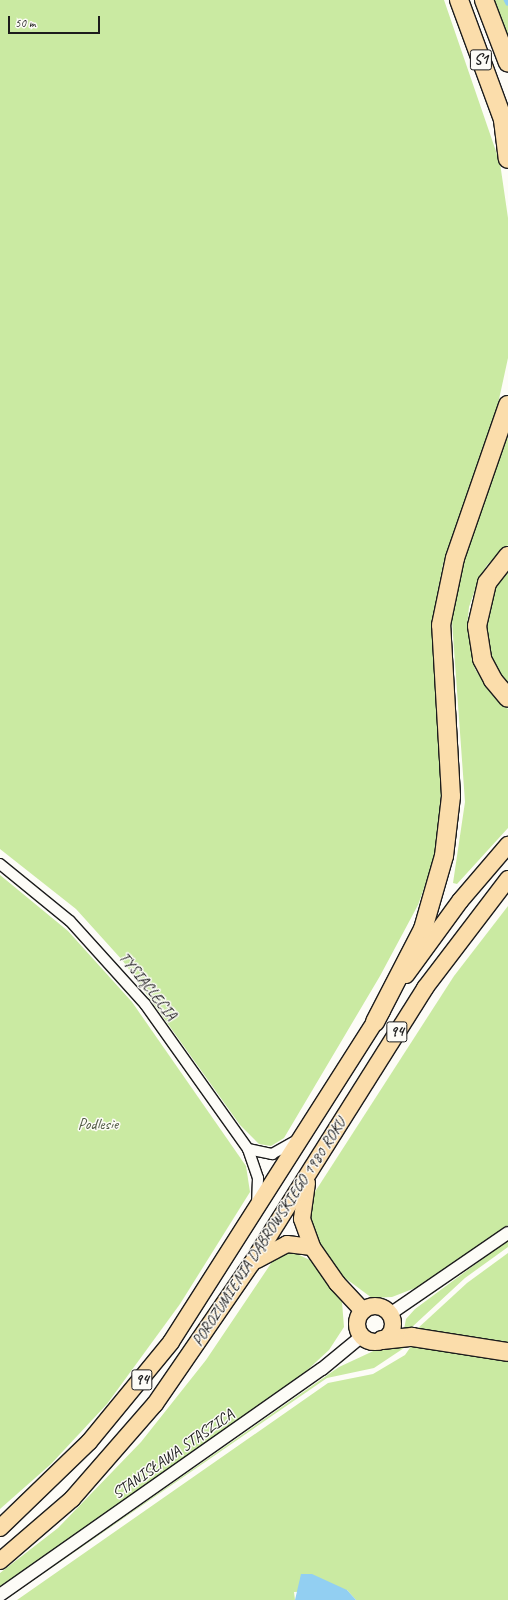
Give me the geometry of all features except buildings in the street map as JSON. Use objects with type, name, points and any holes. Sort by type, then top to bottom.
[{"type":"highway","name":"S1","points":[[459,0],[506,126]]},
{"type":"highway","name":"S1","points":[[484,0],[508,63]]},
{"type":"highway","points":[[506,126],[508,159]]},
{"type":"highway","points":[[375,1022],[423,929],[444,856],[451,796],[441,625],[455,558],[508,405]]},
{"type":"highway","points":[[508,556],[487,583],[477,626],[482,659],[493,680],[508,698]]},
{"type":"highway","points":[[382,1340],[412,1337],[508,1352]]},
{"type":"main road","name":"POROZUMIENIA DĄBROWSKIEGO 1980 ROKU","points":[[0,1528],[61,1471],[143,1379],[202,1298],[375,1022],[456,906],[508,845]]},
{"type":"main road","name":"POROZUMIENIA DĄBROWSKIEGO 1980 ROKU","points":[[0,1561],[72,1499],[155,1404],[252,1263],[425,988],[508,879]]},
{"type":"main road","points":[[308,1174],[302,1219],[312,1247],[337,1283],[363,1311]]},
{"type":"main road","points":[[252,1263],[287,1244],[312,1247]]},
{"type":"main road","points":[[378,1306],[390,1314],[392,1329],[382,1340],[372,1341],[362,1336],[358,1325],[363,1311],[378,1306]]},
{"type":"street","name":"TYSIĄCLECIA","points":[[0,864],[70,921],[114,967],[170,1038],[248,1150],[258,1178],[256,1210]]},
{"type":"street","points":[[248,1150],[272,1154],[303,1136]]},
{"type":"street","points":[[390,1314],[508,1233]]},
{"type":"street","name":"STANISŁAWA STASZICA","points":[[0,1595],[322,1369],[362,1336]]},
{"type":"green space","points":[[0,0],[444,0],[500,163],[508,218],[508,358],[498,404],[443,564],[436,601],[434,637],[443,770],[436,854],[418,905],[380,976],[284,1138],[271,1146],[259,1144],[240,1125],[123,961],[76,909],[0,849]]},
{"type":"green space","points":[[493,0],[508,0],[508,43]]},
{"type":"green space","points":[[508,436],[508,545],[487,565],[479,578],[469,607],[467,628],[475,669],[494,697],[508,709],[508,828],[457,884],[453,883],[465,802],[451,607],[473,529]]},
{"type":"green space","points":[[508,565],[508,684],[491,661],[483,628],[490,593]]},
{"type":"green space","name":"Podlesie","points":[[0,875],[68,931],[132,1002],[246,1166],[250,1192],[180,1304],[107,1404],[51,1464],[0,1509]]},
{"type":"green space","points":[[508,906],[508,1225],[423,1285],[392,1297],[372,1298],[341,1275],[310,1227],[311,1198],[454,976]]},
{"type":"green space","points":[[508,1240],[508,1247],[465,1278],[411,1328],[404,1329],[406,1319],[415,1309]]},
{"type":"green space","points":[[288,1250],[310,1260],[342,1302],[344,1327],[329,1350],[303,1374],[0,1587],[0,1573],[58,1528],[141,1442],[206,1360],[276,1256]]},
{"type":"green space","points":[[508,1253],[508,1344],[417,1329],[467,1283]]},
{"type":"green space","points":[[414,1342],[508,1359],[508,1600],[356,1600],[347,1590],[294,1592],[295,1600],[17,1600],[328,1383],[373,1374],[405,1355]]},
{"type":"green space","points":[[407,1346],[374,1368],[327,1378],[5,1600],[339,1367],[382,1347]]},
{"type":"water","points":[[301,1574],[312,1574],[347,1590],[356,1600],[295,1600]]},
{"type":"waterway","points":[[506,0],[508,4]]}]
